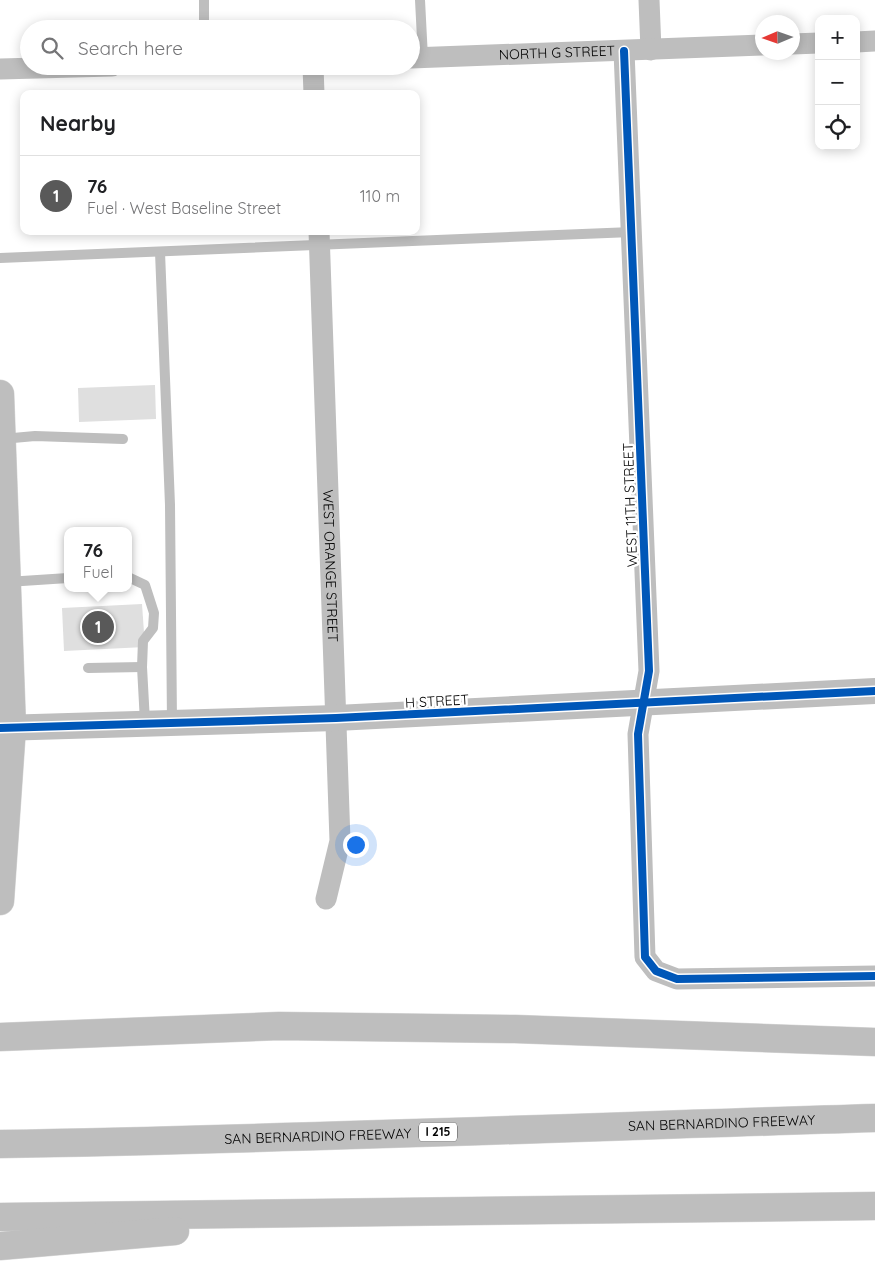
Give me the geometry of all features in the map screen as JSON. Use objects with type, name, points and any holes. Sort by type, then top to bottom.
[{"type":"main road","points":[[0,394],[6,727],[0,901]]},
{"type":"main road","points":[[0,1037],[279,1026],[514,1029],[875,1042]]},
{"type":"main road","name":"SAN BERNARDINO FREEWAY","points":[[0,1144],[200,1141],[529,1128],[875,1118]]},
{"type":"main road","points":[[0,1217],[875,1206]]},
{"type":"main road","points":[[0,1246],[396,1212]]},
{"type":"street","points":[[649,0],[651,50]]},
{"type":"street","points":[[860,42],[875,41]]},
{"type":"street","points":[[800,44],[815,43]]},
{"type":"street","name":"NORTH G STREET","points":[[420,58],[755,45]]},
{"type":"street","name":"WEST 11TH STREET","points":[[624,51],[650,671],[642,702],[638,734],[645,957],[656,971],[677,978],[875,976]]},
{"type":"street","points":[[0,69],[20,68]]},
{"type":"street","points":[[313,75],[314,90]]},
{"type":"street","name":"WEST ORANGE STREET","points":[[319,238],[340,841],[326,899]]},
{"type":"street","name":"H STREET","points":[[6,727],[336,718],[875,691]]},
{"type":"lane","points":[[204,0],[204,20]]},
{"type":"lane","points":[[419,20],[420,0]]},
{"type":"lane","points":[[0,258],[160,252],[319,238],[632,232]]},
{"type":"lane","points":[[160,252],[170,514],[172,723]]},
{"type":"lane","points":[[2,439],[35,436],[123,439]]},
{"type":"lane","points":[[4,595],[64,579]]},
{"type":"lane","points":[[132,579],[145,585],[154,613],[153,628],[143,641],[142,667],[146,723]]},
{"type":"lane","points":[[88,668],[142,667]]},
{"type":"building","points":[[155,385],[156,419],[79,422],[78,388]]},
{"type":"building","points":[[142,604],[145,647],[64,651],[62,608]]},
{"type":"cycle path","points":[[624,51],[649,671],[638,734],[645,957],[656,971],[677,979],[875,976]]},
{"type":"cycle path","points":[[0,728],[336,718],[875,691]]},
{"type":"place","name":"76","points":[[98,627]]}]
